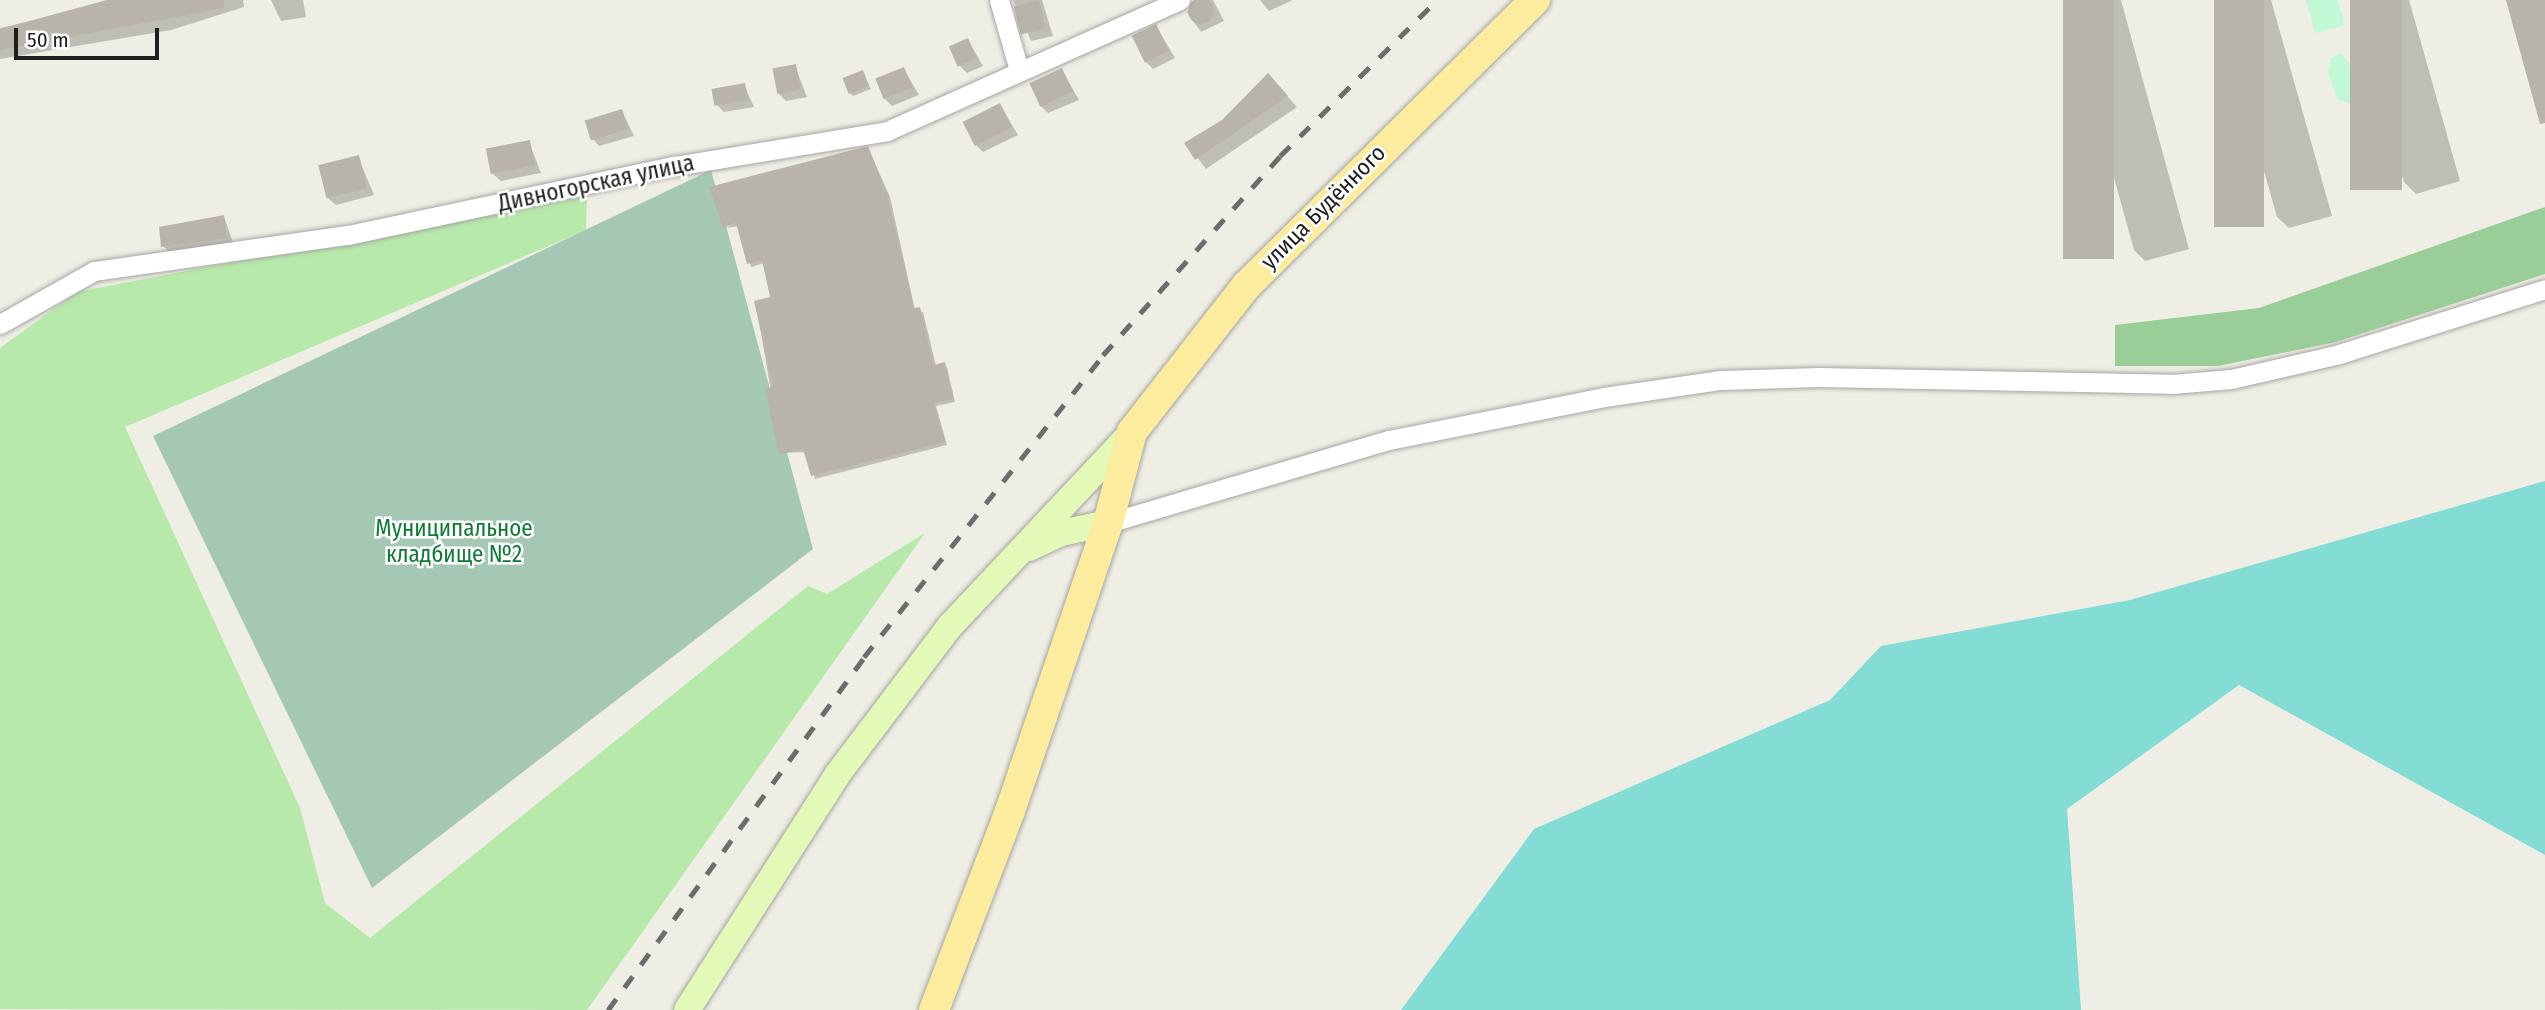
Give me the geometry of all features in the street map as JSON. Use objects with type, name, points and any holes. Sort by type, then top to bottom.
[{"type":"main road","name":"улица Будённого","points":[[1132,432],[1246,286],[1535,0]]},
{"type":"main road","points":[[934,1010],[1108,523],[1132,432]]},
{"type":"street","points":[[999,0],[1019,70]]},
{"type":"street","name":"Дивногорская улица","points":[[0,324],[94,271],[348,235],[674,166],[887,131],[1180,0]]},
{"type":"street","points":[[1014,555],[1061,533],[1108,523],[1389,440],[1604,397],[1721,380],[1819,377],[2172,384],[2231,379],[2339,354],[2545,289]]},
{"type":"street","points":[[687,1010],[837,775],[951,625],[1132,432]]},
{"type":"green space","points":[[2306,0],[2338,0],[2345,25],[2315,33]]},
{"type":"green space","points":[[2341,53],[2358,75],[2358,94],[2350,104],[2338,99],[2328,75],[2331,58]]},
{"type":"green space","name":"Муниципальное кладбище №2","points":[[711,170],[813,549],[372,888],[153,436]]},
{"type":"green space","points":[[587,194],[586,230],[125,427],[300,808],[325,903],[370,938],[808,586],[827,594],[925,533],[587,1010],[0,1009],[0,348],[77,292]]},
{"type":"green space","points":[[2545,207],[2545,274],[2336,342],[2218,366],[2115,366],[2115,325],[2259,308]]},
{"type":"shaded area","points":[[2545,481],[2545,855],[2239,685],[2067,809],[2081,1010],[1401,1010],[1534,829],[1830,700],[1881,646],[2130,600]]},
{"type":"building","points":[[1201,-2],[1210,2],[1214,11],[1210,20],[1201,24],[1192,20],[1188,11],[1192,2]]},
{"type":"building","points":[[107,0],[224,0],[224,8],[0,50],[0,29]]},
{"type":"building","points":[[1039,0],[1046,28],[1021,34],[1014,6]]},
{"type":"building","points":[[2063,0],[2114,0],[2114,259],[2063,259]]},
{"type":"building","points":[[2214,0],[2264,0],[2264,227],[2214,227]]},
{"type":"building","points":[[2350,0],[2402,0],[2402,190],[2350,190]]},
{"type":"building","points":[[2506,0],[2545,0],[2545,123],[2540,124]]},
{"type":"building","points":[[1156,24],[1169,51],[1145,63],[1132,36]]},
{"type":"building","points":[[968,38],[977,58],[958,67],[949,47]]},
{"type":"building","points":[[796,64],[801,90],[777,94],[772,69]]},
{"type":"building","points":[[904,67],[912,87],[883,99],[875,79]]},
{"type":"building","points":[[1062,68],[1073,92],[1040,107],[1029,83]]},
{"type":"building","points":[[863,70],[869,86],[849,94],[842,78]]},
{"type":"building","points":[[1268,73],[1288,96],[1195,160],[1184,143],[1222,120]]},
{"type":"building","points":[[745,83],[748,100],[714,106],[712,89]]},
{"type":"building","points":[[1000,103],[1012,127],[975,146],[963,122]]},
{"type":"building","points":[[622,109],[628,129],[591,140],[585,120]]},
{"type":"building","points":[[530,140],[535,166],[491,174],[486,149]]},
{"type":"building","points":[[868,146],[887,193],[914,308],[920,307],[934,365],[945,362],[953,399],[934,403],[945,442],[811,476],[803,449],[779,454],[765,389],[773,387],[754,301],[770,297],[762,260],[747,264],[736,223],[723,228],[709,187]]},
{"type":"building","points":[[359,155],[367,188],[326,198],[318,165]]},
{"type":"building","points":[[224,215],[227,238],[161,247],[159,227]]},
{"type":"railway","points":[[608,1010],[864,657],[1103,355],[1280,156],[1437,0]]}]
